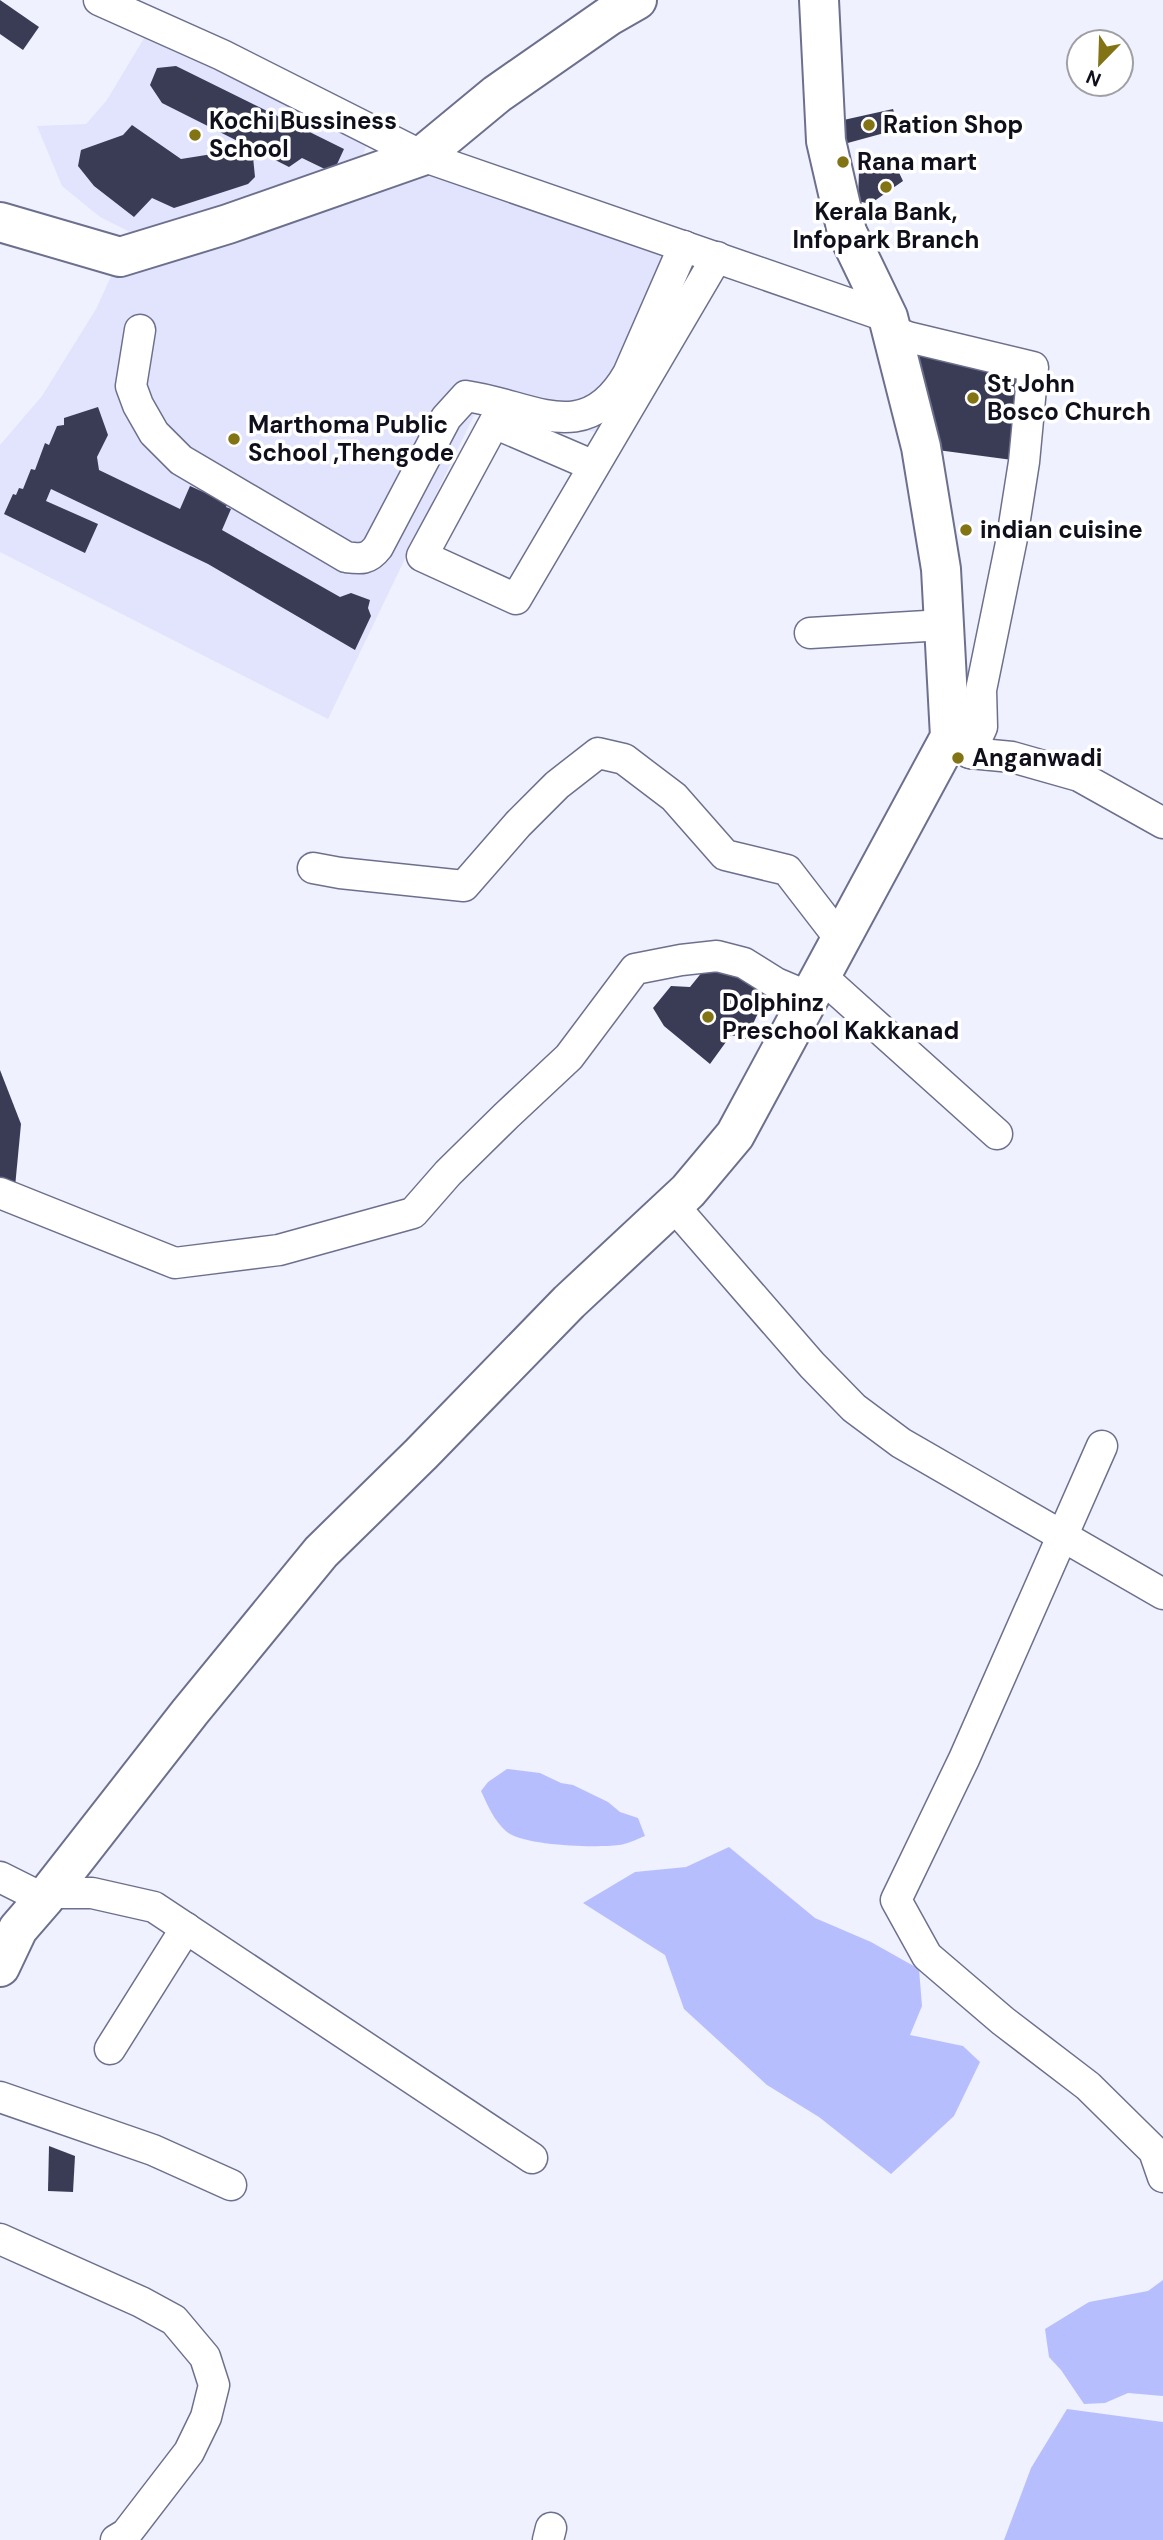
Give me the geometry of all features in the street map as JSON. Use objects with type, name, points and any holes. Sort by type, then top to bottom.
[{"type":"main road","points":[[0,222],[120,257],[228,224],[422,156],[496,94],[608,16],[637,0]]},
{"type":"main road","points":[[0,1967],[18,1929],[321,1552],[569,1302],[688,1191],[735,1135],[841,940],[960,745],[943,625],[941,569],[921,447],[890,324],[847,232],[826,141],[819,0]]},
{"type":"street","points":[[99,0],[222,55],[422,156],[717,257],[890,324],[908,337],[1033,367],[1024,462],[1012,538],[981,690],[982,727],[960,745]]},
{"type":"street","points":[[140,330],[131,386],[154,433],[181,460],[346,557],[362,559],[371,556],[378,547],[446,418],[466,396],[558,418],[587,415],[606,404],[628,374],[684,246]]},
{"type":"street","points":[[594,466],[494,423],[422,556],[516,599],[717,257]]},
{"type":"street","points":[[810,633],[943,625]]},
{"type":"street","points":[[960,745],[1079,776],[1163,823]]},
{"type":"street","points":[[313,868],[464,886],[518,824],[557,785],[598,752],[624,759],[674,797],[725,855],[787,870],[841,940]]},
{"type":"street","points":[[0,1193],[174,1263],[279,1250],[414,1213],[487,1134],[569,1057],[635,969],[717,956],[744,963],[776,983],[815,987],[997,1134]]},
{"type":"street","points":[[673,1205],[853,1408],[901,1443],[1163,1594]]},
{"type":"street","points":[[1102,1446],[964,1759],[896,1900],[927,1956],[1003,2021],[1088,2086],[1154,2151],[1163,2177]]},
{"type":"street","points":[[0,1877],[47,1896],[92,1893],[154,1907],[531,2158]]},
{"type":"street","points":[[110,2049],[186,1928]]},
{"type":"street","points":[[0,2097],[153,2150],[231,2186]]},
{"type":"street","points":[[0,2239],[174,2320],[205,2357],[214,2385],[201,2429],[189,2452],[126,2534],[116,2540]]},
{"type":"shaded area","name":"Kochi Bussiness School","points":[[147,33],[367,144],[360,162],[142,238],[100,217],[62,186],[37,126],[86,124],[107,100]]},
{"type":"shaded area","name":"Marthoma Public School ,Thengode","points":[[422,156],[696,250],[596,432],[476,411],[328,719],[0,552],[0,445],[42,396],[96,309],[120,257]]},
{"type":"water","points":[[507,1769],[540,1773],[561,1783],[573,1785],[608,1802],[620,1812],[638,1818],[645,1836],[608,1846],[561,1845],[516,1837],[498,1823],[481,1791],[488,1782]]},
{"type":"water","points":[[729,1847],[815,1918],[871,1942],[919,1969],[922,2006],[910,2035],[963,2046],[980,2062],[954,2116],[891,2174],[819,2117],[767,2085],[684,2009],[665,1955],[583,1903],[635,1872],[686,1867]]},
{"type":"water","points":[[1163,2280],[1163,2396],[1128,2393],[1105,2403],[1084,2404],[1049,2357],[1045,2329],[1089,2302],[1148,2291]]},
{"type":"water","points":[[1067,2409],[1163,2422],[1163,2540],[1004,2540],[1031,2468]]},
{"type":"building","points":[[0,0],[39,27],[23,50],[0,34]]},
{"type":"building","name":"Kochi Bussiness School","points":[[176,66],[344,149],[333,173],[302,158],[289,167],[162,103],[150,85],[157,68]]},
{"type":"building","name":"Ration Shop","points":[[893,109],[899,129],[844,144],[839,121]]},
{"type":"building","name":"Kochi Bussiness School","points":[[132,125],[181,159],[225,152],[231,144],[253,157],[255,177],[248,184],[174,208],[152,198],[134,217],[94,186],[78,166],[81,150],[123,135]]},
{"type":"building","points":[[892,158],[903,181],[870,204],[858,201],[859,171],[878,160],[888,162]]},
{"type":"building","name":"St John Bosco Church","points":[[911,342],[1029,370],[1019,461],[930,449]]},
{"type":"building","name":"Marthoma Public School ,Thengode","points":[[98,407],[108,435],[97,457],[99,470],[180,509],[190,486],[228,503],[226,507],[231,509],[222,530],[340,597],[351,593],[370,600],[368,608],[371,616],[355,650],[208,564],[51,489],[46,501],[98,524],[85,553],[4,514],[13,494],[16,495],[19,488],[23,489],[31,469],[35,470],[45,443],[49,445],[57,426],[64,425],[64,418]]},
{"type":"building","name":"Dolphinz Preschool Kakkanad","points":[[707,966],[738,975],[766,996],[746,1039],[731,1035],[710,1064],[664,1026],[653,1008],[671,986],[690,987]]},
{"type":"building","points":[[0,1070],[21,1124],[15,1187],[0,1179]]},
{"type":"building","points":[[49,2146],[75,2156],[73,2192],[48,2191]]},
{"type":"place","name":"Ration Shop","points":[[869,125]]},
{"type":"place","name":"Kochi Bussiness School","points":[[195,135]]},
{"type":"place","name":"Rana mart","points":[[843,162]]},
{"type":"place","name":"Kerala Bank, Infopark Branch","points":[[886,187]]},
{"type":"place","name":"St John Bosco Church","points":[[973,398]]},
{"type":"place","name":"Marthoma Public School ,Thengode","points":[[234,439]]},
{"type":"place","name":"indian cuisine","points":[[966,530]]},
{"type":"place","name":"Anganwadi","points":[[958,758]]},
{"type":"place","name":"Dolphinz Preschool Kakkanad","points":[[708,1017]]}]
